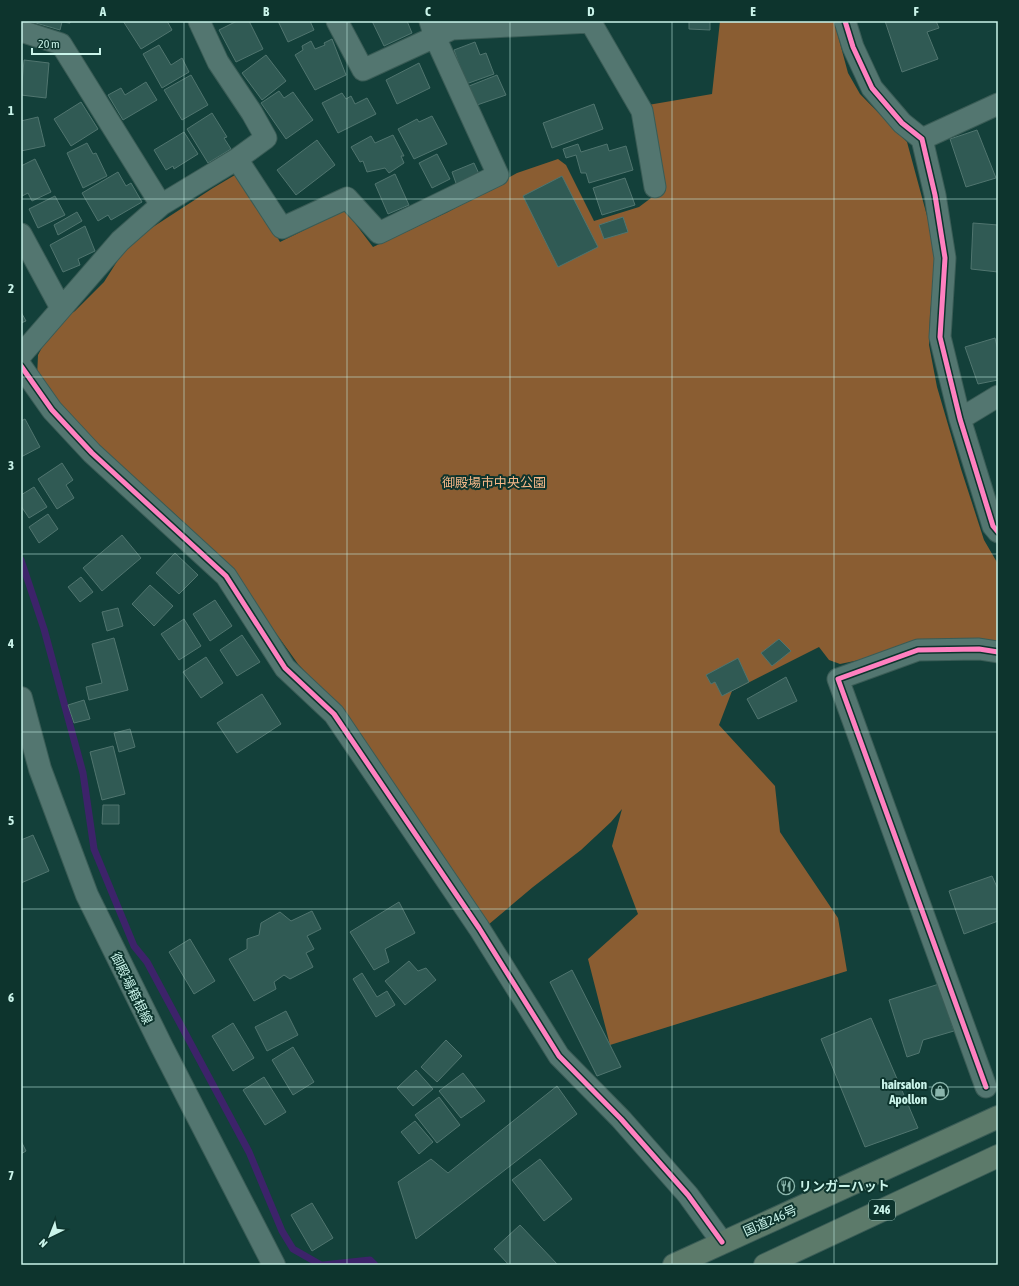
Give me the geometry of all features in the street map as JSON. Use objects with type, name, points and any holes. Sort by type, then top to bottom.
[{"type":"highway","name":"国道246号","points":[[674,1265],[998,1117]]},
{"type":"highway","name":"246","points":[[765,1265],[998,1156]]},
{"type":"main road","name":"御殿場箱根線","points":[[21,698],[40,769],[87,895],[162,1047],[274,1265]]},
{"type":"street","points":[[21,355],[120,240],[161,205],[237,159],[266,138],[252,112],[218,62],[199,21]]},
{"type":"street","points":[[337,21],[362,70],[432,29],[590,22],[642,111],[655,187]]},
{"type":"street","points":[[845,21],[853,47],[872,88],[902,123],[922,139],[935,195],[945,258],[940,337],[960,419],[993,526],[998,532]]},
{"type":"street","points":[[237,159],[282,228],[347,198],[379,233],[498,175],[432,29]]},
{"type":"street","points":[[21,31],[61,44],[161,205]]},
{"type":"street","points":[[922,139],[998,104]]},
{"type":"street","points":[[21,234],[61,308]]},
{"type":"street","points":[[21,366],[52,410],[92,453],[226,576],[285,668],[334,714],[479,928],[559,1056],[621,1119],[688,1195],[722,1242]]},
{"type":"street","points":[[960,419],[998,396]]},
{"type":"street","points":[[986,1087],[838,679],[918,650],[979,649],[998,652]]},
{"type":"green space","name":"御殿場市中央公園","points":[[720,21],[834,21],[848,73],[860,94],[907,142],[930,227],[935,263],[929,345],[937,387],[984,540],[998,564],[998,646],[864,659],[840,664],[829,660],[819,647],[732,691],[719,725],[775,786],[780,832],[838,918],[847,971],[610,1045],[588,959],[638,914],[612,846],[622,809],[611,822],[581,850],[533,887],[488,925],[347,716],[298,664],[228,566],[175,514],[95,443],[37,377],[38,355],[54,325],[75,311],[104,282],[133,240],[240,172],[280,242],[345,210],[373,247],[448,212],[517,173],[558,159],[566,165],[594,221],[639,207],[663,189],[648,105],[712,94]]},
{"type":"building","points":[[29,21],[70,21],[70,23],[62,22],[60,30]]},
{"type":"building","points":[[123,21],[167,21],[172,30],[141,49]]},
{"type":"building","points":[[237,21],[249,21],[263,49],[236,62],[219,30]]},
{"type":"building","points":[[278,21],[310,21],[314,30],[288,42]]},
{"type":"building","points":[[372,21],[407,21],[412,33],[384,46]]},
{"type":"building","points":[[689,21],[710,21],[710,30],[689,29]]},
{"type":"building","points":[[885,21],[936,21],[939,28],[927,32],[938,59],[902,72]]},
{"type":"building","points":[[332,39],[346,75],[315,90],[295,55],[303,50],[302,46],[311,41],[315,49],[325,45],[324,43]]},
{"type":"building","points":[[475,42],[480,55],[486,53],[494,74],[466,84],[454,50]]},
{"type":"building","points":[[159,45],[171,65],[182,58],[189,72],[162,88],[143,54]]},
{"type":"building","points":[[266,55],[286,81],[262,100],[242,73]]},
{"type":"building","points":[[24,60],[49,63],[46,98],[21,95]]},
{"type":"building","points":[[419,63],[430,88],[397,104],[386,80]]},
{"type":"building","points":[[191,75],[208,105],[182,120],[164,90]]},
{"type":"building","points":[[497,75],[506,95],[477,105],[469,86]]},
{"type":"building","points":[[146,82],[157,100],[123,120],[108,95],[121,88],[125,95]]},
{"type":"building","points":[[279,91],[284,98],[293,92],[313,120],[286,139],[261,103]]},
{"type":"building","points":[[342,93],[346,99],[351,96],[355,104],[367,98],[376,114],[338,133],[322,103]]},
{"type":"building","points":[[81,102],[98,129],[71,146],[54,119]]},
{"type":"building","points":[[594,104],[603,129],[552,148],[543,123]]},
{"type":"building","points":[[212,113],[227,137],[224,138],[231,149],[208,163],[187,129]]},
{"type":"building","points":[[432,116],[447,144],[414,159],[398,129],[417,119],[419,122]]},
{"type":"building","points":[[38,117],[45,146],[21,151],[21,121]]},
{"type":"building","points":[[977,130],[996,178],[966,187],[950,139]]},
{"type":"building","points":[[184,132],[198,154],[174,169],[173,166],[166,170],[154,150]]},
{"type":"building","points":[[393,135],[404,156],[401,156],[404,163],[389,173],[385,168],[367,172],[363,161],[360,162],[351,147],[371,136],[375,143]]},
{"type":"building","points":[[317,140],[335,165],[296,195],[277,170]]},
{"type":"building","points":[[87,143],[93,154],[96,153],[107,176],[83,188],[67,153]]},
{"type":"building","points":[[578,144],[581,152],[607,144],[609,151],[626,146],[633,170],[589,183],[586,173],[581,173],[576,155],[566,158],[563,149]]},
{"type":"building","points":[[437,154],[450,179],[432,188],[419,163]]},
{"type":"building","points":[[35,159],[51,192],[32,201],[28,193],[22,196],[21,195],[21,166]]},
{"type":"building","points":[[474,163],[480,176],[457,186],[452,172]]},
{"type":"building","points":[[118,172],[126,186],[131,183],[142,202],[111,220],[108,215],[98,221],[82,193]]},
{"type":"building","points":[[395,174],[409,205],[388,214],[375,184]]},
{"type":"building","points":[[562,176],[598,247],[558,267],[523,196]]},
{"type":"building","points":[[625,178],[635,205],[602,215],[593,188]]},
{"type":"building","points":[[55,196],[65,215],[38,228],[29,209]]},
{"type":"building","points":[[77,212],[82,221],[58,235],[54,225]]},
{"type":"building","points":[[623,217],[628,232],[604,239],[599,225]]},
{"type":"building","points":[[973,223],[998,225],[998,272],[971,269]]},
{"type":"building","points":[[85,226],[95,251],[78,259],[80,265],[63,272],[50,245]]},
{"type":"building","points":[[21,312],[26,321],[21,323]]},
{"type":"building","points":[[995,338],[998,350],[998,380],[978,384],[965,347]]},
{"type":"building","points":[[25,419],[40,447],[21,457],[21,421]]},
{"type":"building","points":[[62,463],[73,480],[66,485],[74,498],[57,509],[38,479]]},
{"type":"building","points":[[34,487],[47,507],[29,518],[21,506],[21,495]]},
{"type":"building","points":[[48,514],[58,529],[39,543],[29,527]]},
{"type":"building","points":[[122,535],[141,558],[102,591],[83,568]]},
{"type":"building","points":[[175,553],[198,575],[179,594],[156,573]]},
{"type":"building","points":[[81,577],[93,592],[80,602],[68,587]]},
{"type":"building","points":[[150,585],[173,606],[154,626],[132,604]]},
{"type":"building","points":[[215,600],[232,626],[210,641],[193,614]]},
{"type":"building","points":[[118,608],[123,626],[107,631],[102,612]]},
{"type":"building","points":[[184,619],[201,646],[179,660],[161,634]]},
{"type":"building","points":[[242,635],[260,662],[237,676],[220,650]]},
{"type":"building","points":[[114,638],[128,690],[89,700],[86,687],[102,683],[92,644]]},
{"type":"building","points":[[779,639],[791,651],[772,666],[761,653]]},
{"type":"building","points":[[206,657],[223,683],[201,698],[183,672]]},
{"type":"building","points":[[738,658],[749,682],[722,696],[715,682],[711,684],[706,675]]},
{"type":"building","points":[[786,677],[797,701],[758,719],[747,699]]},
{"type":"building","points":[[262,694],[281,724],[237,753],[217,723]]},
{"type":"building","points":[[84,700],[90,719],[74,723],[68,705]]},
{"type":"building","points":[[130,729],[135,747],[119,752],[114,733]]},
{"type":"building","points":[[113,746],[125,794],[102,800],[90,752]]},
{"type":"building","points":[[103,805],[119,805],[119,824],[102,824]]},
{"type":"building","points":[[33,835],[49,871],[21,883],[21,840]]},
{"type":"building","points":[[992,876],[998,887],[998,921],[964,934],[949,891]]},
{"type":"building","points":[[399,902],[415,933],[385,949],[389,962],[374,970],[350,932]]},
{"type":"building","points":[[312,911],[321,929],[307,936],[314,949],[306,953],[313,967],[290,979],[284,975],[274,982],[276,989],[254,1001],[229,959],[247,949],[247,939],[259,935],[261,923],[280,912],[291,921]]},
{"type":"building","points":[[190,939],[215,981],[194,994],[169,952]]},
{"type":"building","points":[[409,961],[418,971],[426,968],[436,980],[405,1005],[385,981]]},
{"type":"building","points":[[572,970],[621,1067],[597,1076],[550,982]]},
{"type":"building","points":[[362,973],[377,997],[387,991],[395,1005],[376,1017],[353,979]]},
{"type":"building","points":[[939,984],[954,1031],[923,1040],[919,1053],[907,1057],[889,1000]]},
{"type":"building","points":[[286,1011],[298,1035],[267,1051],[255,1027]]},
{"type":"building","points":[[871,1018],[918,1128],[865,1147],[821,1039]]},
{"type":"building","points":[[233,1023],[254,1058],[233,1071],[212,1036]]},
{"type":"building","points":[[446,1040],[462,1056],[437,1082],[421,1067]]},
{"type":"building","points":[[293,1047],[314,1082],[293,1095],[272,1060]]},
{"type":"building","points":[[416,1070],[433,1089],[413,1106],[397,1088]]},
{"type":"building","points":[[463,1073],[485,1101],[461,1118],[439,1091]]},
{"type":"building","points":[[264,1077],[286,1112],[265,1125],[243,1090]]},
{"type":"building","points":[[557,1086],[577,1114],[416,1239],[398,1182],[431,1159],[448,1173]]},
{"type":"building","points":[[439,1097],[460,1125],[437,1143],[415,1115]]},
{"type":"building","points":[[415,1121],[433,1142],[419,1154],[401,1132]]},
{"type":"building","points":[[21,1141],[26,1151],[21,1154]]},
{"type":"building","points":[[540,1159],[572,1199],[544,1221],[512,1180]]},
{"type":"building","points":[[312,1203],[333,1238],[312,1251],[291,1215]]},
{"type":"building","points":[[520,1225],[558,1265],[509,1265],[494,1249]]},
{"type":"waterway","points":[[21,560],[44,629],[83,773],[94,849],[134,946],[147,962],[249,1152],[282,1231],[293,1249],[321,1265]]},
{"type":"waterway","points":[[323,1265],[370,1260],[375,1265]]},
{"type":"cycle path","points":[[845,21],[853,47],[872,88],[902,123],[922,139],[935,195],[945,258],[940,337],[960,419],[993,526],[998,532]]},
{"type":"cycle path","points":[[21,366],[52,410],[92,453],[226,576],[285,668],[334,714],[479,928],[559,1056],[621,1119],[688,1195],[722,1242]]},
{"type":"cycle path","points":[[986,1087],[838,679],[918,650],[979,649],[998,652]]},
{"type":"place","name":"hairsalon Apollon","points":[[940,1091]]},
{"type":"place","name":"リンガーハット","points":[[786,1186]]}]
